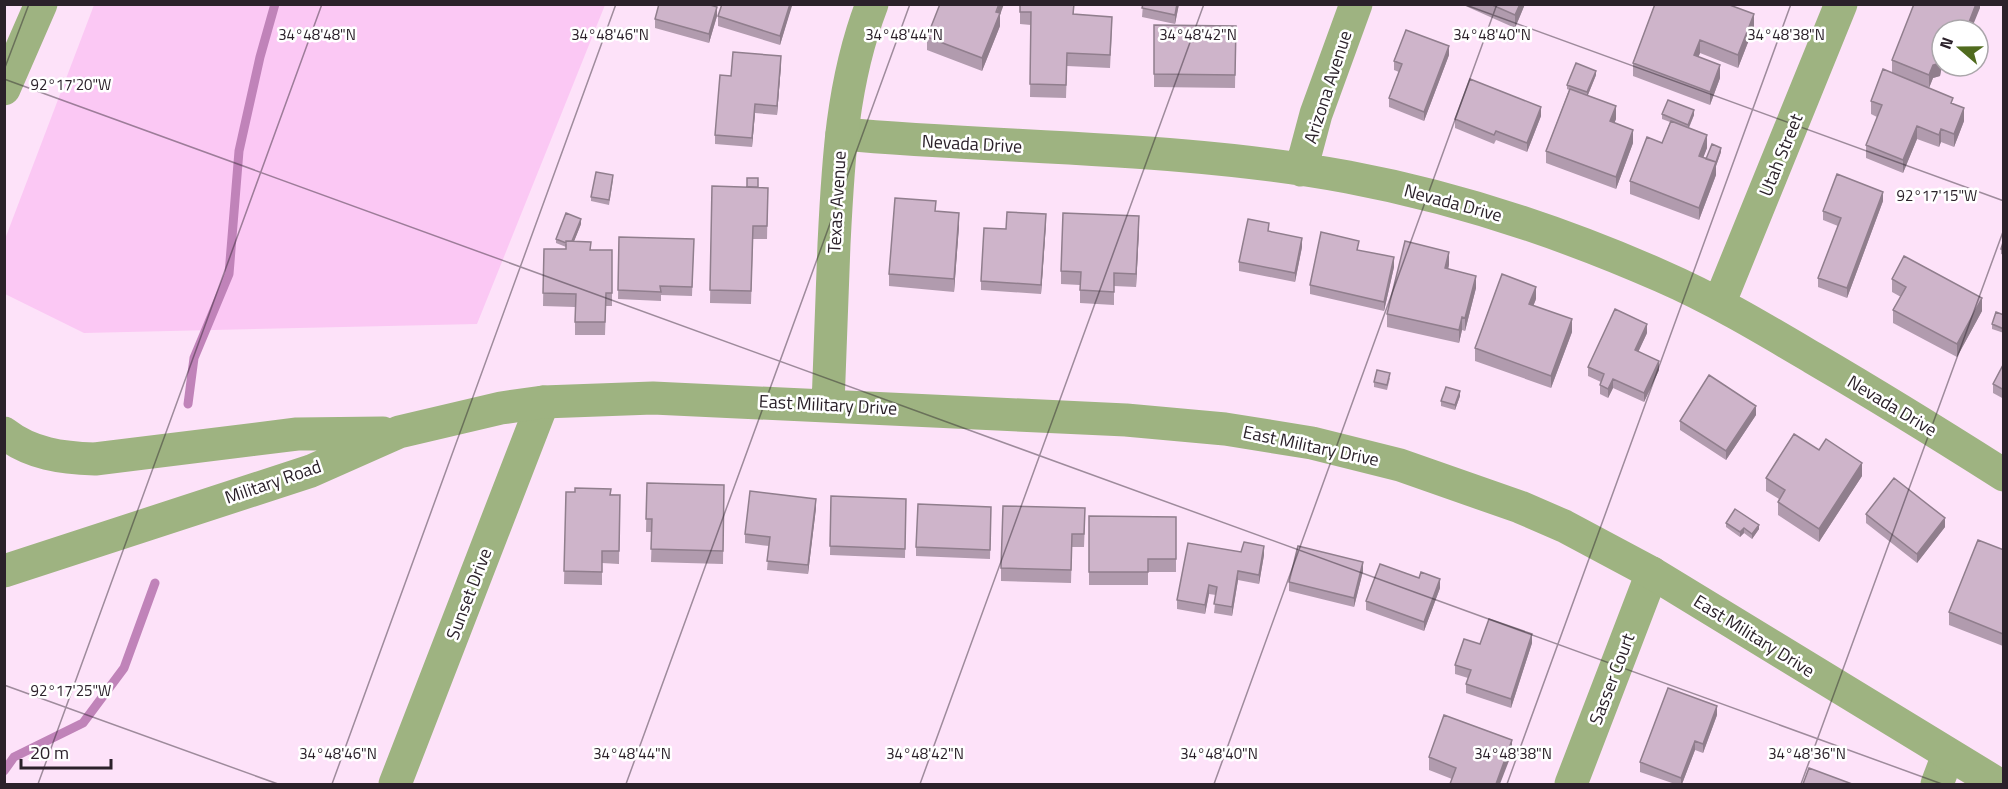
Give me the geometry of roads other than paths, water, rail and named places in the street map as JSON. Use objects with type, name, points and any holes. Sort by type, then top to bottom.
[{"type":"street","points":[[4,89],[41,4]]},
{"type":"street","name":"Texas Avenue","points":[[828,405],[837,172],[854,57],[872,4]]},
{"type":"street","name":"Arizona Avenue","points":[[1302,170],[1316,114],[1356,4]]},
{"type":"street","name":"Utah Street","points":[[1719,304],[1840,4]]},
{"type":"street","name":"Nevada Drive","points":[[842,134],[941,143],[1234,159],[1413,192],[1504,216],[1590,246],[1663,276],[1719,304],[1920,422],[2004,476]]},
{"type":"street","name":"East Military Drive","points":[[543,402],[653,398],[1126,420],[1225,429],[1312,443],[1400,465],[1520,507],[1564,526],[1652,573],[1943,770],[1998,784]]},
{"type":"street","name":"Military Road","points":[[4,571],[311,471],[399,432],[492,410],[543,402]]},
{"type":"street","name":"Sunset Drive","points":[[395,784],[543,402]]},
{"type":"street","points":[[4,433],[33,450],[64,458],[95,459],[297,434],[399,432]]},
{"type":"street","name":"Sasser Court","points":[[1571,784],[1652,573]]},
{"type":"waterway","points":[[188,404],[194,358],[229,274],[239,151],[260,57],[275,4]]},
{"type":"waterway","points":[[4,771],[14,757],[83,723],[124,668],[155,583]]}]
